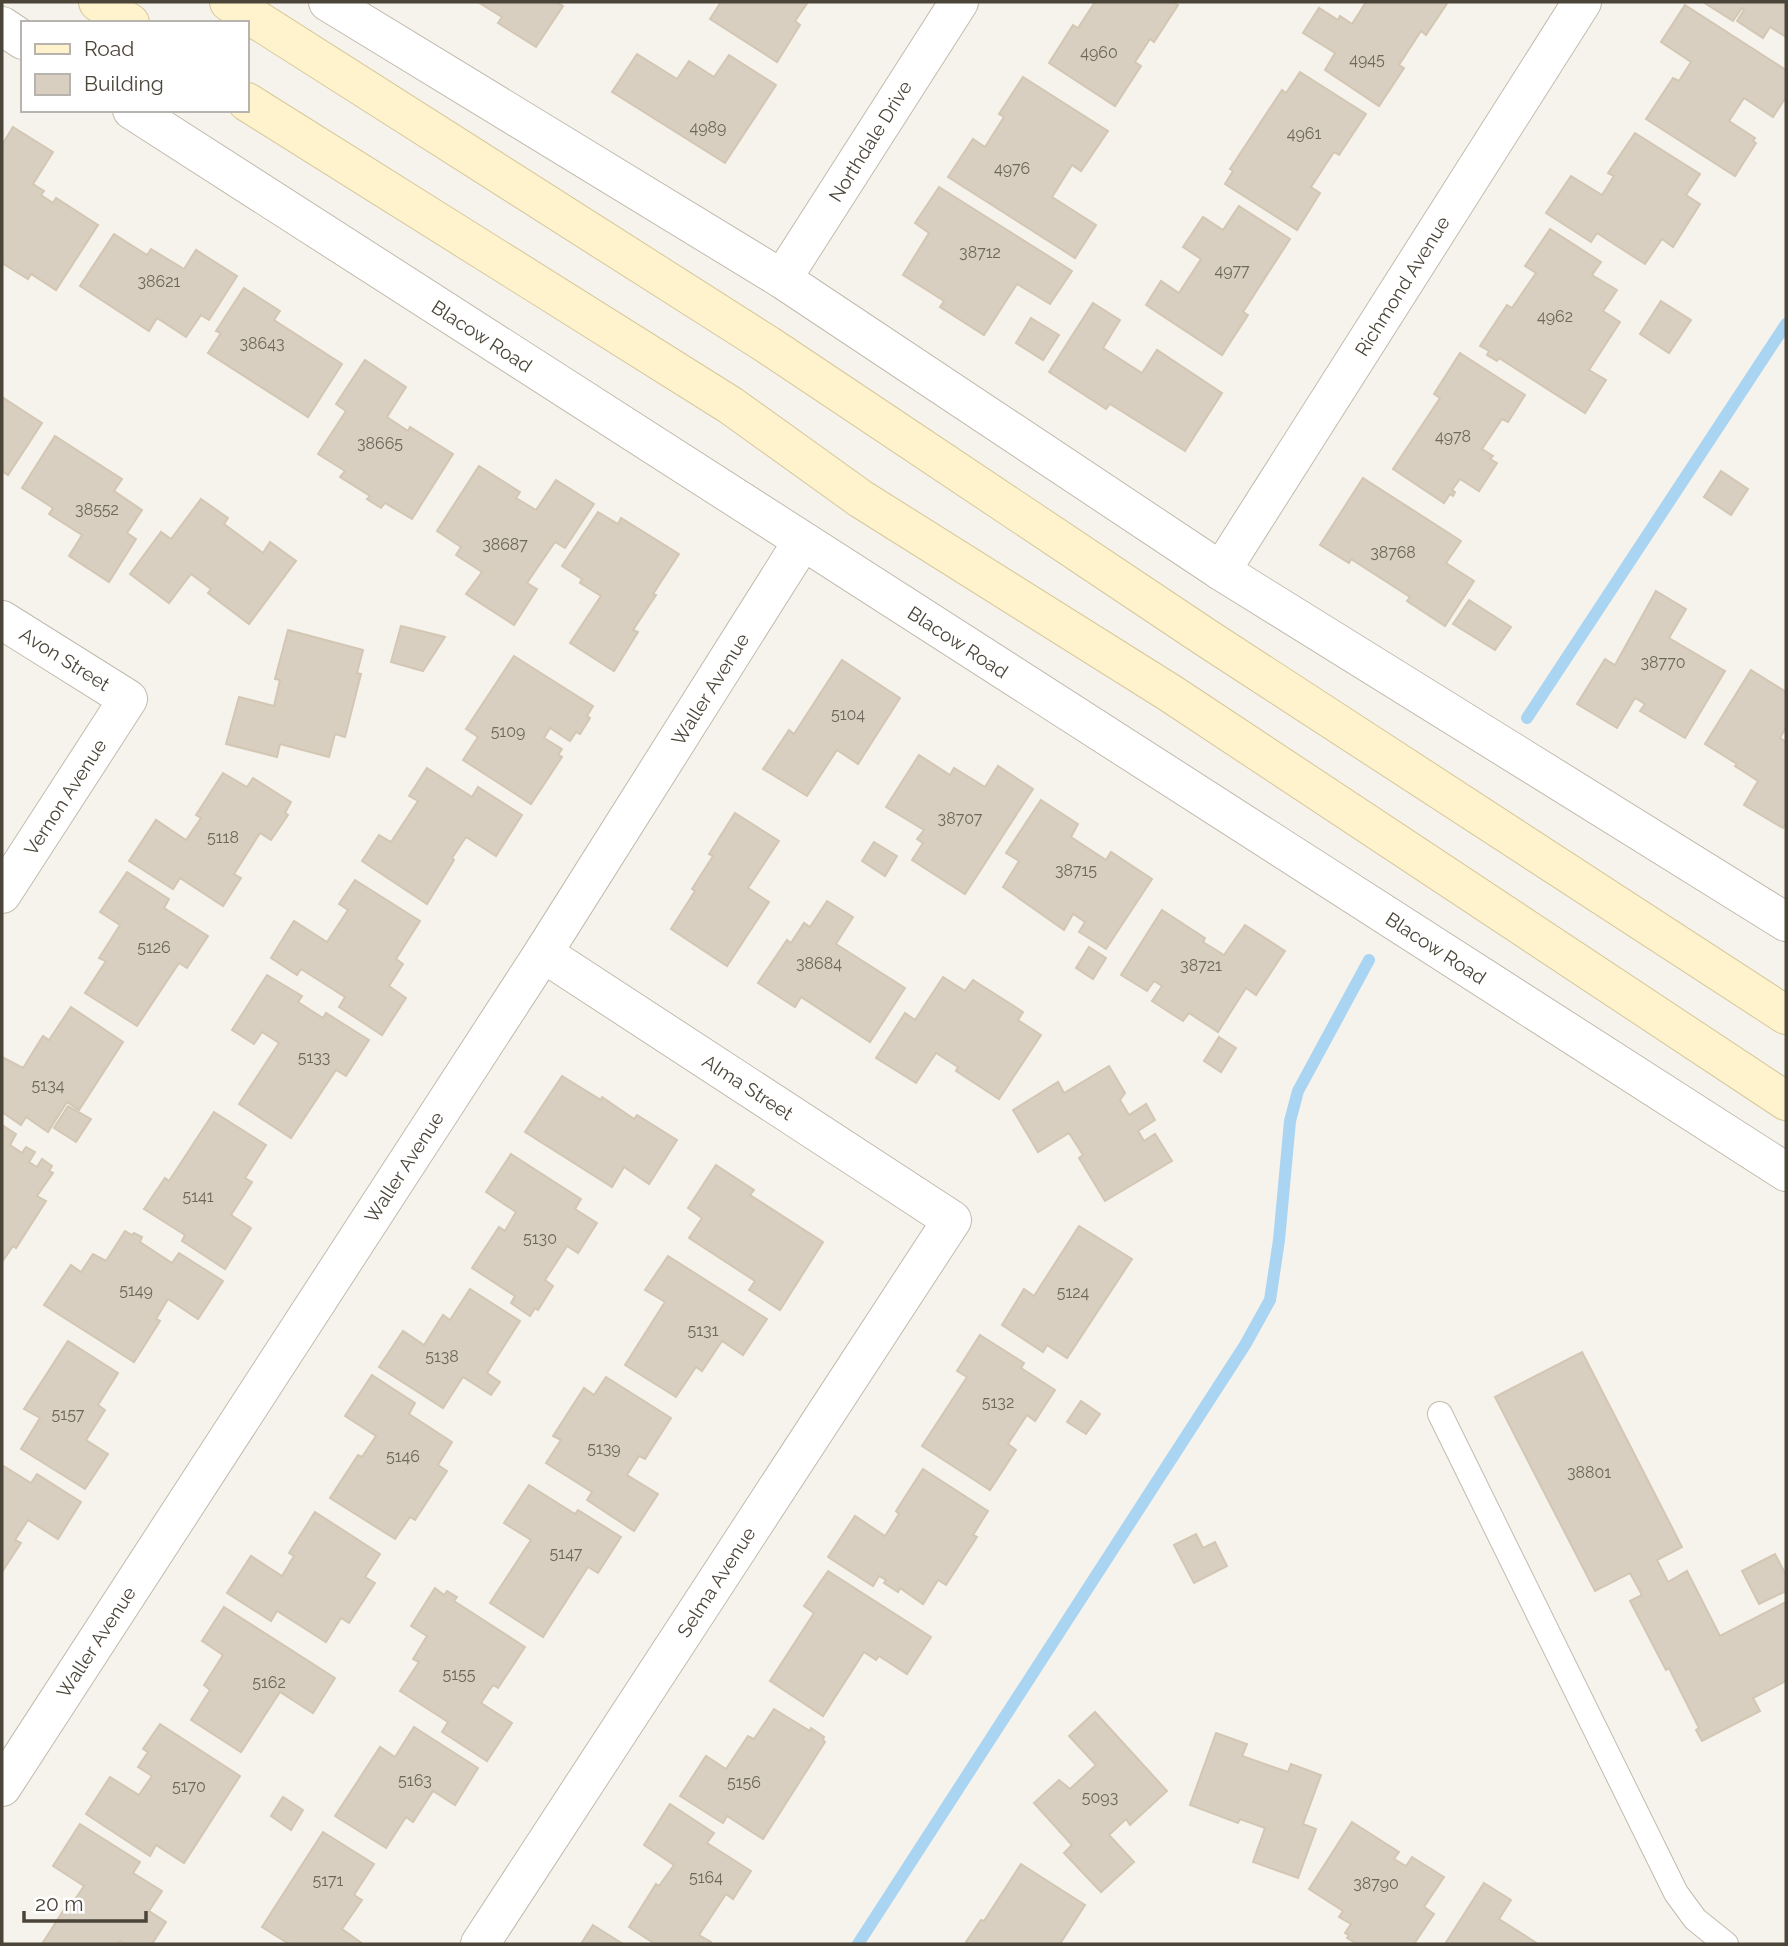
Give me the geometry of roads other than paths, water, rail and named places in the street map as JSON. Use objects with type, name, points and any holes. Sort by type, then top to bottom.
[{"type":"main road","points":[[98,2],[127,21]]},
{"type":"main road","points":[[229,2],[768,345],[1205,637],[1786,1015]]},
{"type":"main road","points":[[248,103],[730,405],[861,499],[1170,693],[1786,1101]]},
{"type":"street","points":[[328,2],[782,279],[1221,571],[1786,922]]},
{"type":"street","name":"Northdale Drive","points":[[782,279],[959,2]]},
{"type":"street","name":"Richmond Avenue","points":[[1221,571],[1582,2]]},
{"type":"street","points":[[2,26],[21,39]]},
{"type":"street","name":"Blacow Road","points":[[135,112],[1786,1172]]},
{"type":"street","name":"Waller Avenue","points":[[2,1787],[543,953],[802,542]]},
{"type":"street","name":"Avon Street","points":[[2,620],[128,699]]},
{"type":"street","name":"Vernon Avenue","points":[[2,894],[128,699]]},
{"type":"street","name":"Alma Street","points":[[543,953],[952,1220]]},
{"type":"street","name":"Selma Avenue","points":[[480,1944],[952,1220]]},
{"type":"lane","points":[[1440,1414],[1676,1893],[1695,1919],[1726,1944]]},
{"type":"waterway","points":[[1527,718],[1786,324]]},
{"type":"waterway","points":[[858,1944],[1245,1345],[1270,1300],[1279,1240],[1290,1121],[1298,1091],[1369,960]]}]
